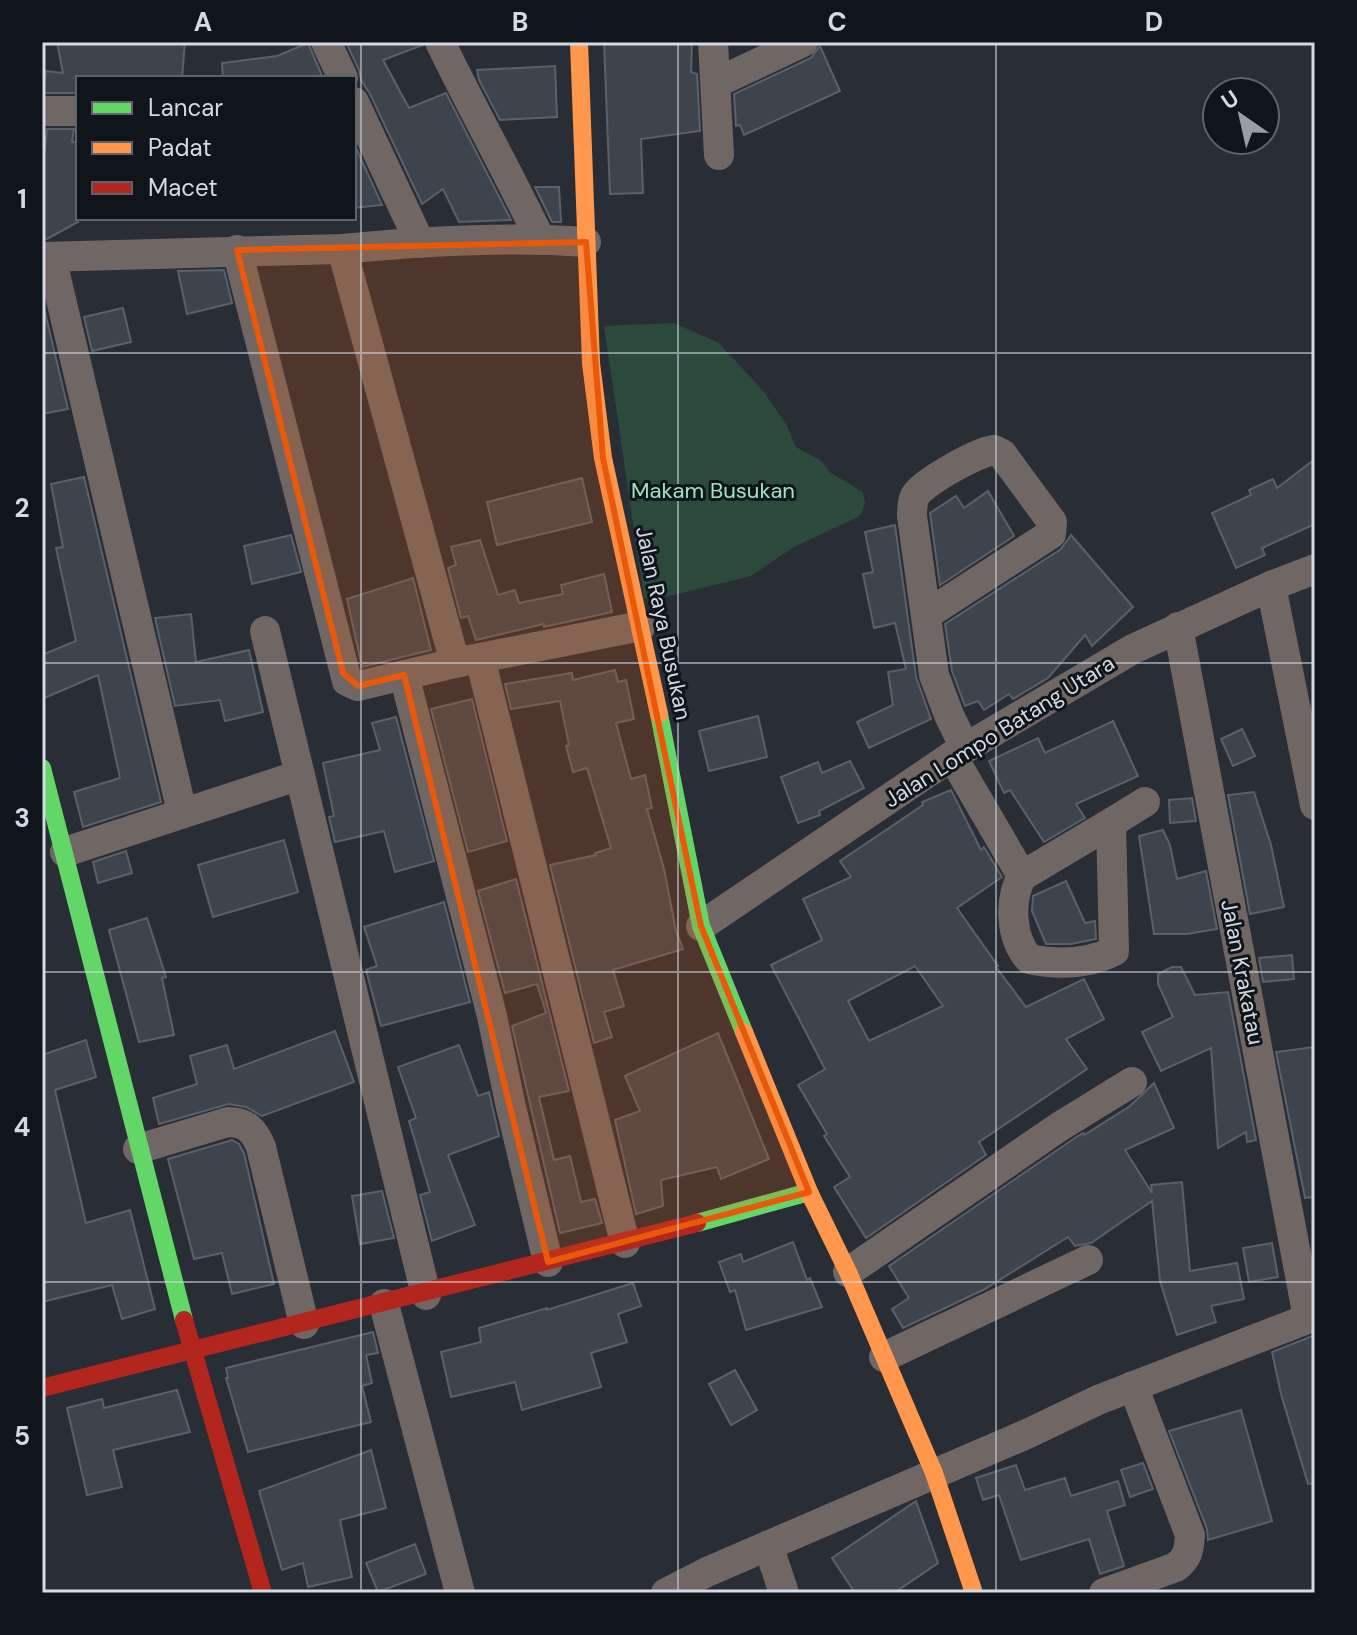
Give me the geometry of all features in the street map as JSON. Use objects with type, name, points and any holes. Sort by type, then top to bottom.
[{"type":"street","points":[[326,42],[342,76]]},
{"type":"street","points":[[440,42],[540,239]]},
{"type":"street","name":"Jalan Raya Busukan","points":[[579,42],[591,363],[603,458],[641,626],[701,926],[809,1192],[848,1272],[934,1473],[974,1593]]},
{"type":"street","points":[[713,42],[719,155]]},
{"type":"street","points":[[716,83],[745,54],[803,42]]},
{"type":"street","points":[[356,106],[420,243]]},
{"type":"street","points":[[42,111],[76,111]]},
{"type":"street","points":[[182,812],[46,257],[342,249],[540,239],[586,242]]},
{"type":"street","points":[[342,249],[467,661],[625,1243]]},
{"type":"street","points":[[237,250],[347,681],[358,686],[641,626]]},
{"type":"street","points":[[926,615],[1051,534],[1052,522],[1002,454],[994,450],[975,456],[916,494],[912,516],[934,675],[949,715],[958,752],[1022,876]]},
{"type":"street","name":"Jalan Lompo Batang Utara","points":[[701,926],[958,752],[1133,649],[1315,569]]},
{"type":"street","points":[[1271,586],[1315,805]]},
{"type":"street","name":"Jalan Krakatau","points":[[1178,627],[1312,1317]]},
{"type":"street","points":[[265,631],[426,1295]]},
{"type":"street","points":[[404,675],[489,1001],[548,1262]]},
{"type":"street","points":[[42,768],[192,1351],[263,1593]]},
{"type":"street","points":[[65,852],[300,775]]},
{"type":"street","points":[[1111,823],[1114,951],[1075,963],[1029,959],[1022,950],[1015,928],[1014,891],[1022,876],[1145,802]]},
{"type":"street","points":[[848,1272],[1059,1127],[1132,1082]]},
{"type":"street","points":[[138,1149],[228,1122],[249,1127],[261,1147],[304,1324]]},
{"type":"street","points":[[42,1388],[426,1295],[809,1192]]},
{"type":"street","points":[[884,1357],[1088,1260]]},
{"type":"street","points":[[384,1304],[460,1593]]},
{"type":"street","points":[[666,1593],[707,1572],[769,1548],[1133,1386],[1312,1317]]},
{"type":"street","points":[[1104,1593],[1176,1567],[1189,1550],[1190,1535],[1133,1386]]},
{"type":"street","points":[[769,1548],[784,1593]]},
{"type":"highlighted area","points":[[586,242],[603,458],[701,926],[809,1192],[548,1262],[404,675],[358,686],[343,673],[237,250]]},
{"type":"green space","name":"Makam Busukan","points":[[674,323],[719,343],[764,392],[787,426],[796,447],[820,460],[831,473],[863,492],[865,504],[860,516],[794,547],[751,576],[653,600],[644,598],[604,326]]},
{"type":"building","points":[[57,42],[185,42],[182,76],[76,76],[76,93],[43,93],[46,71],[63,73]]},
{"type":"building","points":[[346,42],[422,42],[423,45],[383,60],[409,108],[446,93],[511,220],[459,222],[443,189],[422,204],[361,80]]},
{"type":"building","points":[[604,42],[692,42],[691,72],[697,74],[700,131],[641,139],[643,193],[610,194]]},
{"type":"building","points":[[308,43],[322,76],[223,76],[222,63],[277,56]]},
{"type":"building","points":[[820,46],[840,91],[744,135],[740,125],[736,126],[734,94],[811,58]]},
{"type":"building","points":[[555,66],[557,117],[500,120],[477,70]]},
{"type":"building","points":[[47,129],[74,129],[72,142],[76,142],[78,222],[47,239],[42,239],[42,174]]},
{"type":"building","points":[[357,150],[382,205],[356,208]]},
{"type":"building","points":[[535,187],[559,187],[561,222],[552,222]]},
{"type":"building","points":[[224,270],[232,303],[187,314],[178,271]]},
{"type":"building","points":[[42,308],[68,409],[42,414]]},
{"type":"building","points":[[123,308],[131,342],[92,351],[84,317]]},
{"type":"building","points":[[1315,459],[1315,524],[1262,548],[1265,555],[1236,568],[1212,513],[1251,495],[1249,490],[1273,479],[1277,488]]},
{"type":"building","points":[[84,477],[161,802],[83,827],[74,792],[120,778],[98,675],[42,699],[42,655],[76,641],[56,548],[63,547],[51,484]]},
{"type":"building","points":[[582,478],[592,522],[497,545],[487,502]]},
{"type":"building","points":[[988,491],[1014,536],[940,585],[930,513],[956,496],[964,508]]},
{"type":"building","points":[[895,525],[916,677],[931,719],[869,748],[857,722],[893,705],[888,672],[906,669],[895,623],[874,628],[863,574],[873,572],[865,532]]},
{"type":"building","points":[[291,535],[301,572],[252,584],[244,546]]},
{"type":"building","points":[[1071,535],[1133,607],[1092,646],[1085,635],[1048,678],[1013,699],[1009,694],[984,710],[978,701],[965,706],[952,671],[945,624],[1061,549]]},
{"type":"building","points":[[480,540],[498,595],[515,590],[519,603],[563,594],[561,585],[604,574],[612,612],[476,640],[468,616],[461,618],[448,568],[456,565],[451,547]]},
{"type":"building","points":[[413,578],[431,650],[362,667],[347,599]]},
{"type":"building","points":[[191,614],[196,662],[249,650],[263,712],[225,721],[220,700],[175,706],[155,618]]},
{"type":"building","points":[[615,670],[618,682],[626,680],[634,719],[616,723],[631,779],[645,775],[652,808],[647,809],[683,949],[613,970],[624,1006],[604,1012],[612,1037],[594,1043],[550,865],[596,855],[611,848],[587,768],[573,772],[560,701],[511,709],[505,684],[572,673],[573,680]]},
{"type":"building","points":[[472,699],[507,841],[468,852],[431,709]]},
{"type":"building","points":[[758,716],[767,757],[709,771],[699,731]]},
{"type":"building","points":[[396,717],[434,861],[395,872],[384,831],[335,842],[329,817],[334,816],[323,763],[380,750],[372,723]]},
{"type":"building","points":[[1113,721],[1138,776],[1076,804],[1085,818],[1044,842],[1010,790],[1004,793],[989,761],[1038,738],[1045,753]]},
{"type":"building","points":[[1242,729],[1255,756],[1233,766],[1221,739]]},
{"type":"building","points":[[850,761],[864,788],[819,811],[820,815],[798,823],[781,777],[818,762],[822,773]]},
{"type":"building","points":[[951,790],[981,850],[984,847],[1002,877],[957,908],[1026,1007],[1084,979],[1104,1019],[1066,1039],[1087,1069],[979,1142],[986,1155],[866,1238],[834,1187],[850,1177],[824,1136],[827,1134],[798,1085],[825,1069],[771,965],[822,940],[803,899],[851,877],[840,861],[923,805],[922,802]],"holes":[[[915,966],[943,1006],[869,1041],[848,1001]]]},
{"type":"building","points":[[1254,792],[1271,845],[1284,907],[1250,914],[1228,795]]},
{"type":"building","points":[[1192,798],[1196,821],[1170,823],[1169,800]]},
{"type":"building","points":[[1163,830],[1170,845],[1177,879],[1206,871],[1217,929],[1187,934],[1154,934],[1139,836]]},
{"type":"building","points":[[284,840],[298,892],[213,917],[198,865]]},
{"type":"building","points":[[126,851],[132,873],[98,883],[93,862]]},
{"type":"building","points":[[516,879],[569,1091],[539,1097],[554,1160],[570,1156],[581,1202],[595,1199],[602,1223],[560,1233],[512,1026],[546,1013],[537,984],[505,993],[478,891]]},
{"type":"building","points":[[1066,881],[1085,923],[1095,921],[1096,939],[1071,944],[1046,944],[1032,911],[1033,896]]},
{"type":"building","points":[[444,902],[470,1002],[381,1026],[366,970],[377,966],[364,927]]},
{"type":"building","points":[[147,918],[166,977],[162,978],[174,1035],[139,1042],[109,930]]},
{"type":"building","points":[[1292,955],[1294,979],[1263,982],[1259,958]]},
{"type":"building","points":[[1172,967],[1181,967],[1195,995],[1228,992],[1256,1140],[1247,1142],[1246,1132],[1218,1148],[1211,1048],[1161,1071],[1142,1032],[1173,1017],[1158,984],[1158,974]]},
{"type":"building","points":[[335,1031],[354,1082],[262,1116],[246,1107],[229,1104],[159,1124],[153,1098],[197,1084],[190,1056],[227,1045],[234,1069]]},
{"type":"building","points":[[718,1033],[769,1159],[721,1179],[717,1167],[661,1180],[663,1206],[636,1214],[615,1120],[640,1111],[625,1076]]},
{"type":"building","points":[[86,1040],[96,1077],[55,1090],[86,1223],[130,1210],[155,1309],[122,1319],[112,1285],[42,1302],[42,1055]]},
{"type":"building","points":[[459,1045],[478,1096],[489,1092],[499,1136],[448,1155],[475,1225],[432,1241],[420,1195],[430,1192],[409,1121],[416,1118],[398,1067]]},
{"type":"building","points":[[1315,1047],[1315,1197],[1305,1198],[1276,1052]]},
{"type":"building","points":[[1154,1083],[1174,1128],[1125,1150],[1152,1193],[1151,1185],[1182,1182],[1190,1271],[1237,1263],[1244,1299],[1211,1306],[1216,1322],[1177,1335],[1160,1281],[1152,1201],[1091,1243],[1075,1246],[1068,1237],[985,1289],[903,1328],[892,1309],[909,1298],[889,1266],[1069,1142],[1130,1106]]},
{"type":"building","points":[[232,1140],[239,1144],[244,1153],[274,1284],[232,1294],[222,1253],[194,1259],[168,1159]]},
{"type":"building","points":[[382,1191],[394,1238],[360,1244],[352,1196]]},
{"type":"building","points":[[793,1242],[807,1280],[810,1278],[822,1307],[746,1330],[735,1290],[730,1292],[719,1262],[741,1254],[743,1262]]},
{"type":"building","points":[[1272,1243],[1278,1277],[1249,1282],[1243,1248]]},
{"type":"building","points":[[633,1283],[641,1306],[618,1314],[627,1342],[591,1353],[601,1387],[522,1410],[515,1382],[451,1397],[441,1352],[481,1342],[479,1328]]},
{"type":"building","points":[[373,1332],[378,1353],[366,1355],[372,1383],[362,1386],[371,1422],[248,1452],[226,1378],[226,1368]]},
{"type":"building","points":[[1315,1335],[1315,1483],[1308,1484],[1272,1352]]},
{"type":"building","points":[[735,1370],[757,1410],[731,1425],[709,1384]]},
{"type":"building","points":[[177,1390],[190,1432],[113,1450],[122,1487],[87,1495],[67,1408],[102,1399],[104,1408]]},
{"type":"building","points":[[1241,1410],[1272,1521],[1208,1540],[1207,1529],[1169,1431]]},
{"type":"building","points":[[371,1450],[386,1508],[340,1520],[352,1577],[308,1587],[303,1563],[282,1570],[259,1491]]},
{"type":"building","points":[[1143,1463],[1153,1489],[1130,1497],[1121,1470]]},
{"type":"building","points":[[1016,1465],[1025,1490],[1065,1478],[1071,1496],[1118,1481],[1125,1505],[1107,1511],[1124,1566],[1100,1574],[1089,1539],[1021,1560],[999,1495],[983,1500],[976,1478]]},
{"type":"building","points":[[916,1501],[938,1563],[894,1593],[855,1593],[832,1558]]},
{"type":"building","points":[[415,1544],[426,1574],[378,1592],[366,1563]]},
{"type":"traffic: fast","points":[[659,714],[701,926],[744,1032]]},
{"type":"traffic: fast","points":[[42,768],[184,1320]]},
{"type":"traffic: fast","points":[[697,1223],[809,1192]]},
{"type":"traffic: slow","points":[[579,42],[591,363],[603,458],[659,714]]},
{"type":"traffic: slow","points":[[744,1032],[809,1192],[848,1272],[934,1473],[974,1593]]},
{"type":"traffic: jam","points":[[42,1388],[697,1223]]},
{"type":"traffic: jam","points":[[184,1320],[263,1593]]}]
